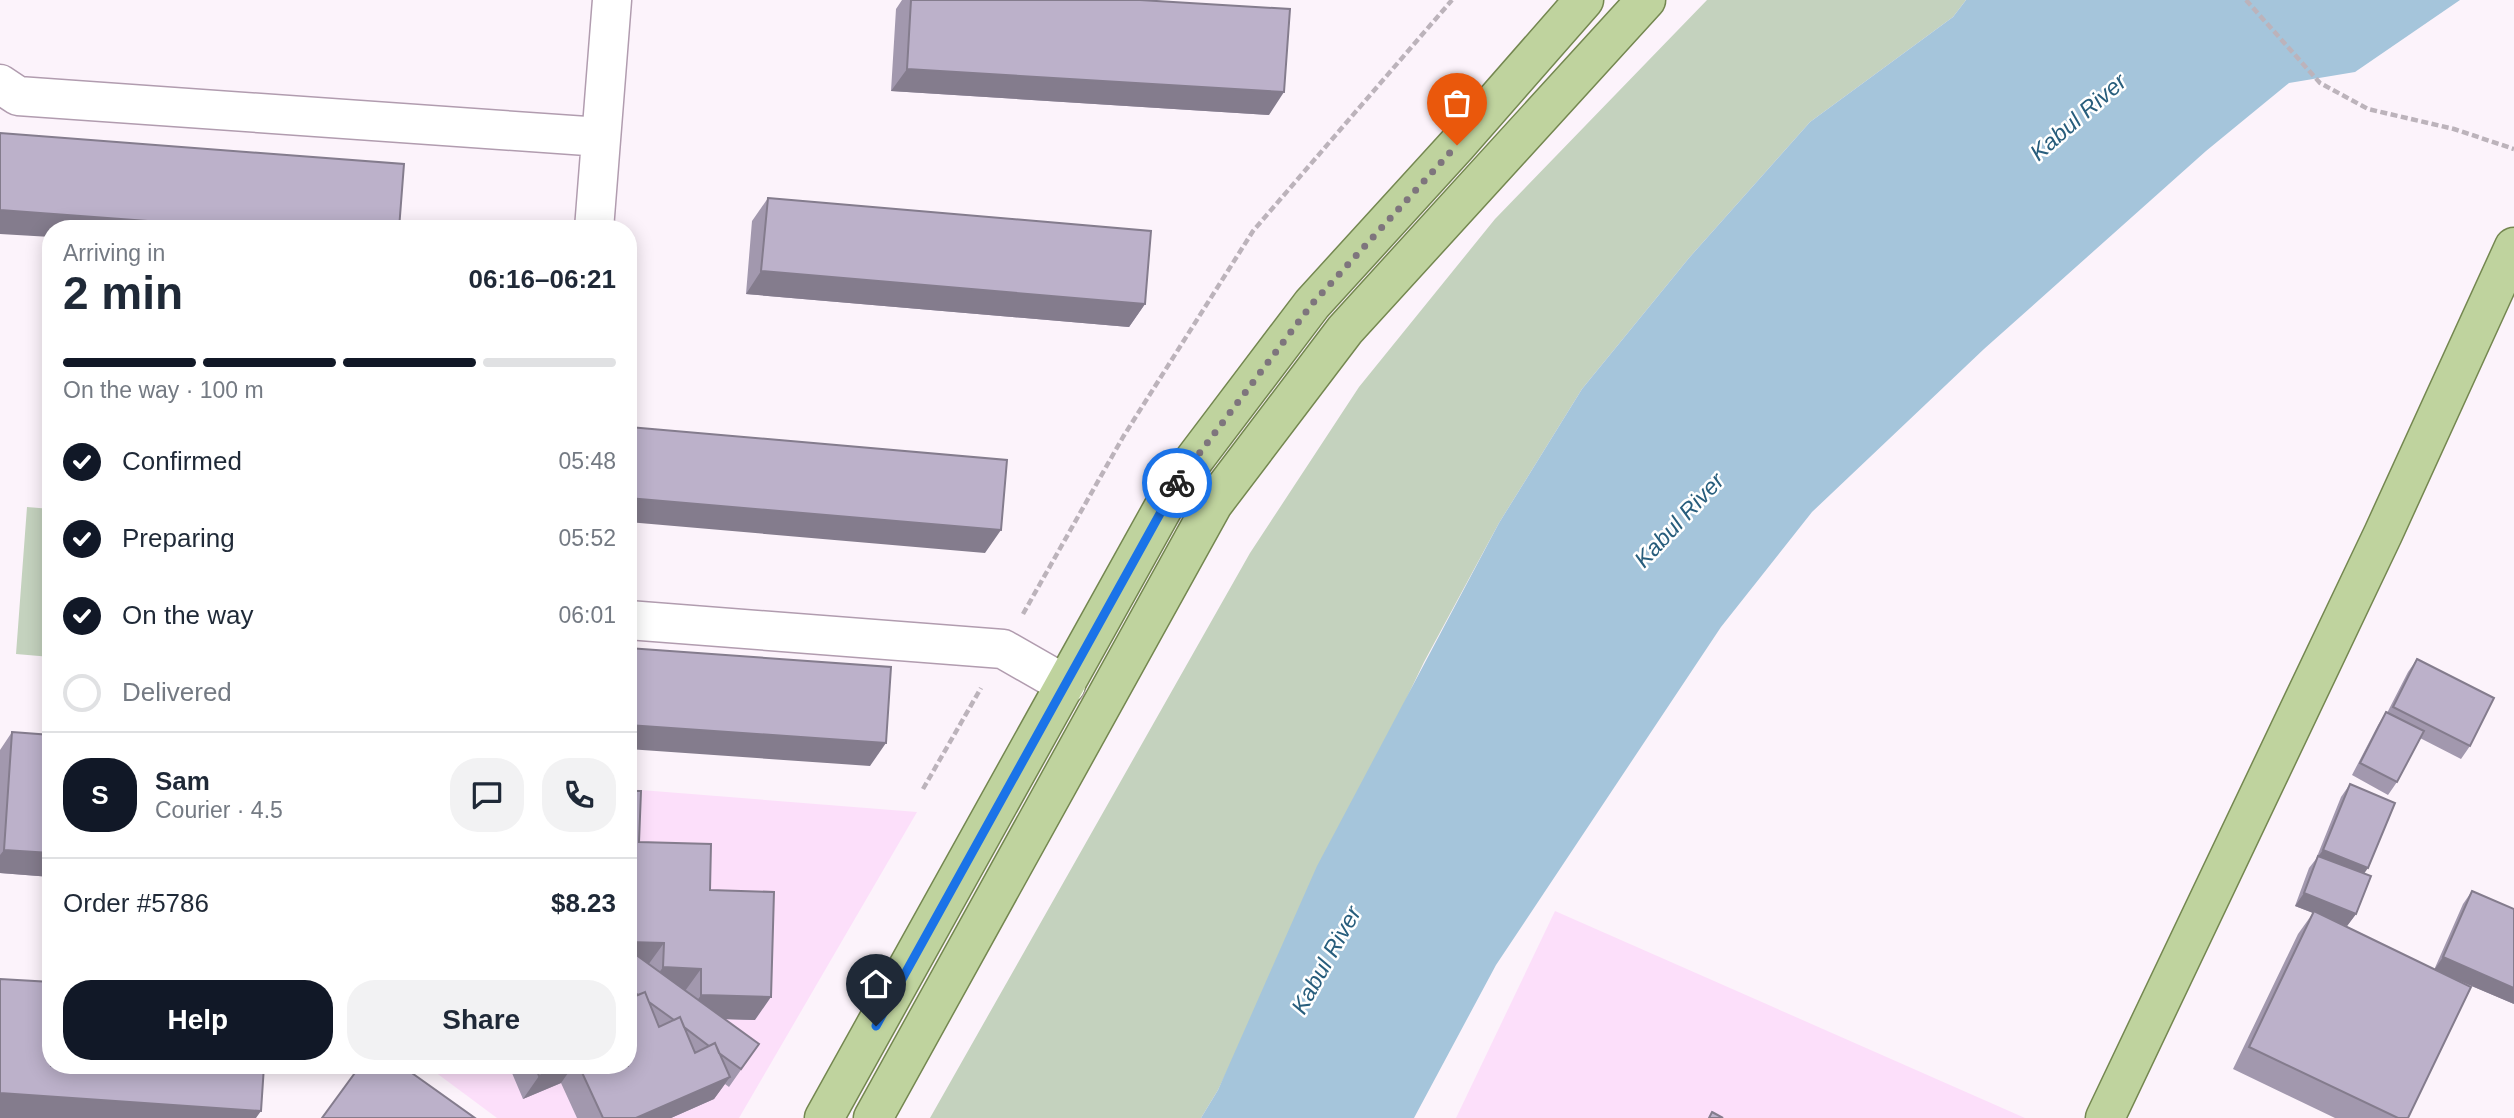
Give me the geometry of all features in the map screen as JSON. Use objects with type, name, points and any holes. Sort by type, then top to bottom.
[{"type":"main road","points":[[824,1118],[1178,481],[1312,304],[1584,0]]},
{"type":"main road","points":[[873,1118],[1213,504],[1345,330],[1646,0]]},
{"type":"main road","points":[[2105,1118],[2383,534],[2514,247]]},
{"type":"street","points":[[595,220],[612,0]]},
{"type":"street","points":[[0,84],[18,96],[601,137]]},
{"type":"street","points":[[637,621],[1003,649],[1066,685]]},
{"type":"path","points":[[923,789],[1123,437],[1253,231],[1452,0]]},
{"type":"path","points":[[2246,0],[2320,83],[2368,109],[2454,129],[2514,149]]},
{"type":"shaded area","points":[[637,790],[917,812],[739,1118],[497,1118],[438,1074],[637,1074]]},
{"type":"shaded area","points":[[1555,911],[2025,1118],[1456,1118]]},
{"type":"green space","points":[[1707,0],[1966,0],[1953,17],[1810,122],[1689,258],[1582,389],[1499,523],[1424,662],[1218,1090],[1201,1118],[930,1118],[1250,553],[1359,387],[1495,219]]},
{"type":"green space","points":[[27,507],[42,508],[42,656],[16,654]]},
{"type":"water","name":"Kabul River","points":[[1966,0],[2460,0],[2355,72],[2289,83],[2206,151],[1984,349],[1812,512],[1721,627],[1496,965],[1414,1118],[1201,1118],[1218,1090],[1317,866],[1499,523],[1582,389],[1689,258],[1810,122],[1953,17]]},
{"type":"building","points":[[911,0],[1140,0],[1290,9],[1284,92],[907,69]]},
{"type":"building","points":[[0,133],[404,164],[400,220],[134,220],[0,210]]},
{"type":"building","points":[[768,198],[1151,231],[1145,304],[761,271]]},
{"type":"building","points":[[637,428],[1007,460],[1001,530],[637,499]]},
{"type":"building","points":[[637,649],[891,667],[886,743],[637,726]]},
{"type":"building","points":[[2417,659],[2494,698],[2470,746],[2393,707]]},
{"type":"building","points":[[2386,712],[2424,731],[2397,782],[2360,763]]},
{"type":"building","points":[[12,732],[42,734],[42,852],[4,850]]},
{"type":"building","points":[[2350,784],[2395,803],[2368,868],[2323,850]]},
{"type":"building","points":[[637,791],[641,791],[639,842],[711,844],[710,890],[774,892],[771,997],[701,995],[701,969],[663,967],[664,943],[637,942]]},
{"type":"building","points":[[2318,856],[2371,876],[2356,914],[2304,893]]},
{"type":"building","points":[[2472,891],[2514,909],[2514,988],[2443,957]]},
{"type":"building","points":[[2314,911],[2471,987],[2408,1118],[2398,1118],[2249,1047]]},
{"type":"building","points":[[637,956],[759,1044],[741,1069],[719,1053],[715,1043],[709,1046],[684,1027],[680,1017],[674,1020],[649,1002],[645,992],[638,995]]},
{"type":"building","points":[[0,979],[42,981],[42,1074],[263,1074],[261,1111],[0,1093]]},
{"type":"building","points":[[645,992],[659,1027],[680,1017],[695,1053],[715,1043],[730,1077],[636,1118],[603,1118],[583,1074],[637,1074],[637,995]]},
{"type":"building","points":[[354,1074],[413,1074],[475,1118],[322,1118]]},
{"type":"building","points":[[1712,1112],[1723,1118],[1709,1118]]},
{"type":"way so far","points":[[1177,483],[1312,304],[1457,145]]},
{"type":"route","points":[[876,1026],[1177,483]]}]
